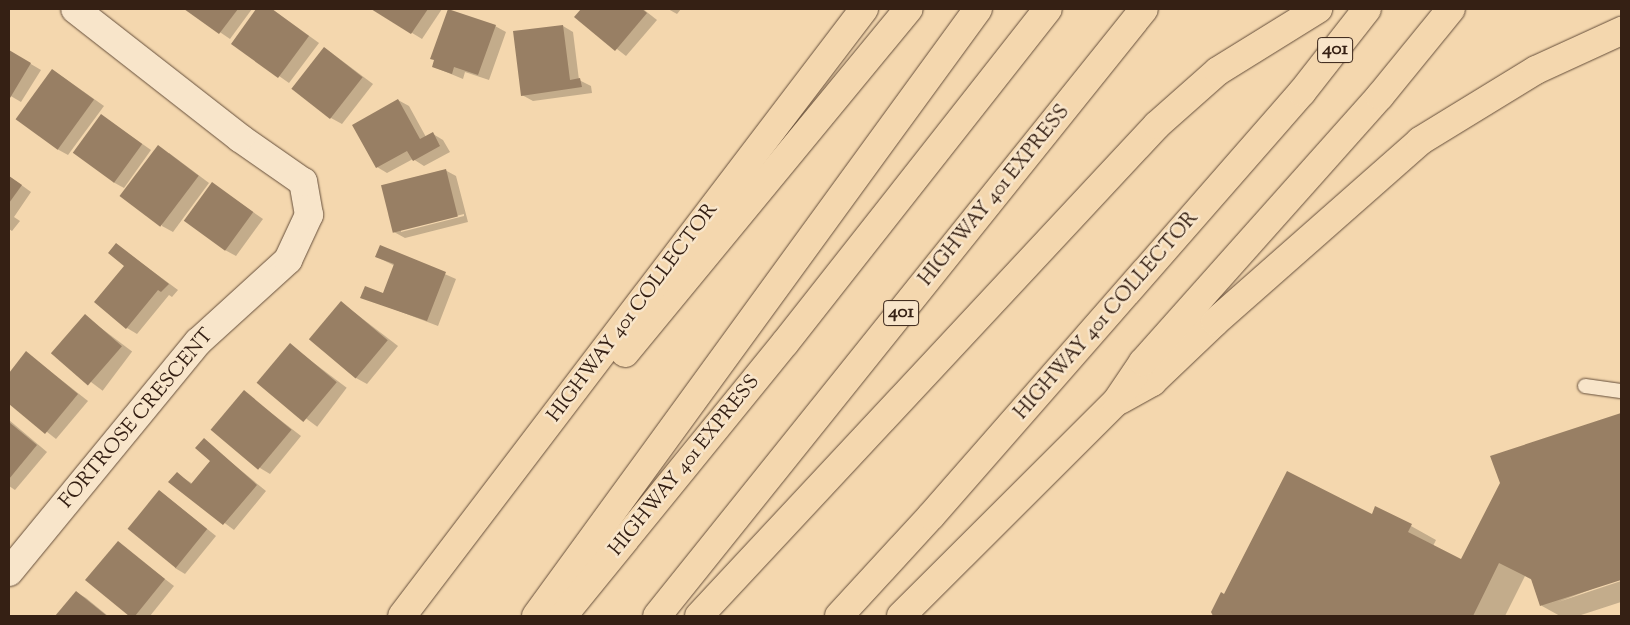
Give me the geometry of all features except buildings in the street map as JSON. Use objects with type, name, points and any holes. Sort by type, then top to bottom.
[{"type":"highway","name":"HIGHWAY 401 COLLECTOR","points":[[402,616],[434,577],[864,9]]},
{"type":"highway","points":[[434,577],[710,253],[909,9]]},
{"type":"highway","points":[[536,616],[978,9]]},
{"type":"highway","name":"HIGHWAY 401 EXPRESS","points":[[563,616],[785,343],[1048,9]]},
{"type":"highway","name":"HIGHWAY 401 EXPRESS","points":[[657,616],[1144,9]]},
{"type":"highway","points":[[700,616],[1158,125],[1218,71],[1318,9]]},
{"type":"highway","name":"HIGHWAY 401 COLLECTOR","points":[[839,616],[931,516],[1302,92],[1367,9]]},
{"type":"highway","points":[[901,616],[1116,402],[1143,362],[1380,96],[1451,9]]},
{"type":"highway","points":[[1116,402],[1152,382],[1215,322],[1420,141],[1536,70],[1621,31]]},
{"type":"street","name":"FORTROSE CRESCENT","points":[[9,572],[198,342],[288,260],[309,215],[303,182],[240,138],[76,9]]},
{"type":"lane","points":[[1585,386],[1621,391]]}]
